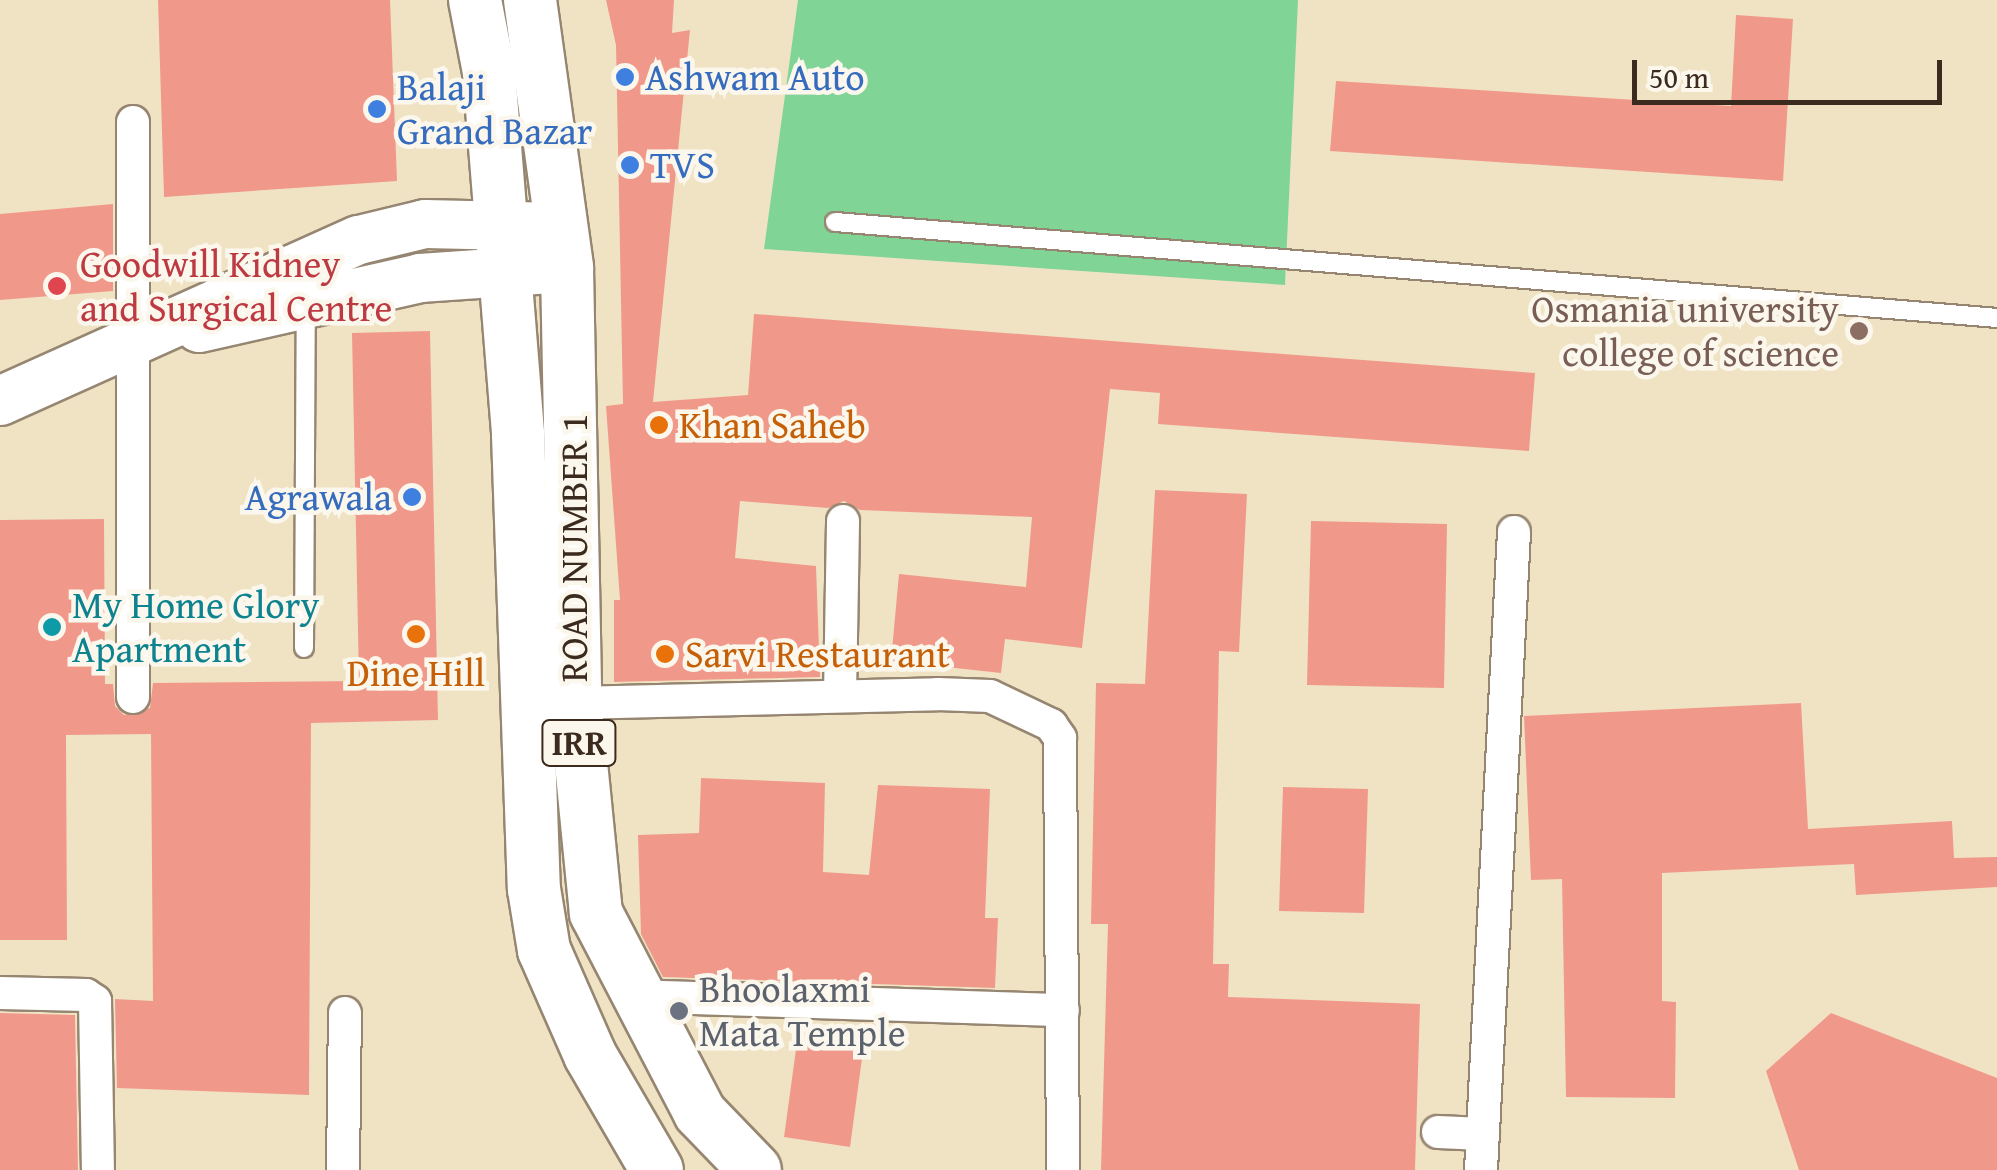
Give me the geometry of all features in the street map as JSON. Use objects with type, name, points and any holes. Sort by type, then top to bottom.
[{"type":"main road","name":"ROAD NUMBER 1","points":[[474,0],[488,72],[518,434],[534,888],[544,950],[590,1054],[657,1170]]},
{"type":"main road","name":"ROAD NUMBER 1","points":[[530,0],[564,247],[574,703],[596,913],[634,996],[700,1113],[756,1170]]},
{"type":"street","points":[[134,122],[147,337],[134,697]]},
{"type":"street","points":[[0,401],[147,337],[228,295],[359,240],[425,224],[502,249]]},
{"type":"street","points":[[147,337],[247,321],[305,303],[420,278],[502,249],[564,247]]},
{"type":"street","points":[[840,695],[843,521]]},
{"type":"street","points":[[1481,1170],[1514,532]]},
{"type":"street","points":[[574,703],[840,695],[990,696],[1051,724],[1060,738],[1062,1170]]},
{"type":"street","points":[[0,993],[86,994],[95,1001],[98,1170]]},
{"type":"street","points":[[634,996],[1063,1010]]},
{"type":"street","points":[[343,1170],[345,1013]]},
{"type":"street","points":[[1438,1132],[1483,1134]]},
{"type":"lane","points":[[835,222],[1997,318]]},
{"type":"lane","points":[[304,648],[305,303]]},
{"type":"green space","points":[[798,0],[1298,0],[1285,285],[764,249]]},
{"type":"building","points":[[158,0],[390,0],[397,181],[164,197]]},
{"type":"building","points":[[606,0],[674,0],[672,33],[690,30],[653,402],[748,395],[754,314],[1535,373],[1529,451],[1158,424],[1160,393],[1110,389],[1082,648],[1005,639],[1001,673],[891,661],[899,574],[1026,587],[1032,517],[860,510],[844,501],[828,508],[740,501],[735,558],[816,566],[820,677],[614,682],[614,600],[620,600],[606,406],[623,404],[616,45]]},
{"type":"building","points":[[1736,15],[1793,19],[1783,181],[1330,151],[1336,81],[1731,106]]},
{"type":"building","points":[[113,204],[113,291],[0,300],[0,214]]},
{"type":"building","points":[[430,331],[438,720],[311,723],[309,1095],[117,1088],[115,999],[153,1001],[151,734],[66,735],[67,940],[0,940],[0,520],[104,519],[105,684],[113,684],[115,706],[124,715],[150,708],[153,683],[359,681],[352,333]]},
{"type":"building","points":[[1155,490],[1247,494],[1239,652],[1219,651],[1213,964],[1229,964],[1228,997],[1420,1004],[1415,1170],[1101,1170],[1108,924],[1091,924],[1096,683],[1145,684]]},
{"type":"building","points":[[1311,521],[1447,524],[1444,688],[1307,685]]},
{"type":"building","points":[[1801,703],[1808,829],[1952,821],[1954,858],[1997,857],[1997,887],[1856,895],[1854,864],[1662,873],[1662,1001],[1676,1002],[1675,1098],[1566,1097],[1562,879],[1531,880],[1524,716]]},
{"type":"building","points":[[701,778],[825,783],[823,872],[869,875],[878,785],[990,789],[985,918],[998,918],[995,988],[663,977],[641,934],[638,835],[699,833]]},
{"type":"building","points":[[1283,787],[1368,789],[1364,913],[1279,911]]},
{"type":"building","points":[[0,1013],[75,1015],[78,1170],[0,1170]]},
{"type":"building","points":[[1831,1013],[1997,1078],[1997,1170],[1799,1170],[1766,1071]]},
{"type":"building","points":[[797,1042],[863,1051],[850,1147],[784,1137]]},
{"type":"place","name":"Ashwam Auto","points":[[625,77]]},
{"type":"place","name":"Balaji Grand Bazar","points":[[377,109]]},
{"type":"place","name":"TVS","points":[[630,165]]},
{"type":"place","name":"Goodwill Kidney and Surgical Centre","points":[[57,286]]},
{"type":"place","name":"Osmania university college of science","points":[[1859,331]]},
{"type":"place","name":"Khan Saheb","points":[[659,425]]},
{"type":"place","name":"Agrawala","points":[[412,497]]},
{"type":"place","name":"My Home Glory Apartment","points":[[52,627]]},
{"type":"place","name":"Dine Hill","points":[[416,634]]},
{"type":"place","name":"Sarvi Restaurant","points":[[665,654]]},
{"type":"place","name":"Bhoolaxmi Mata Temple","points":[[679,1011]]}]
